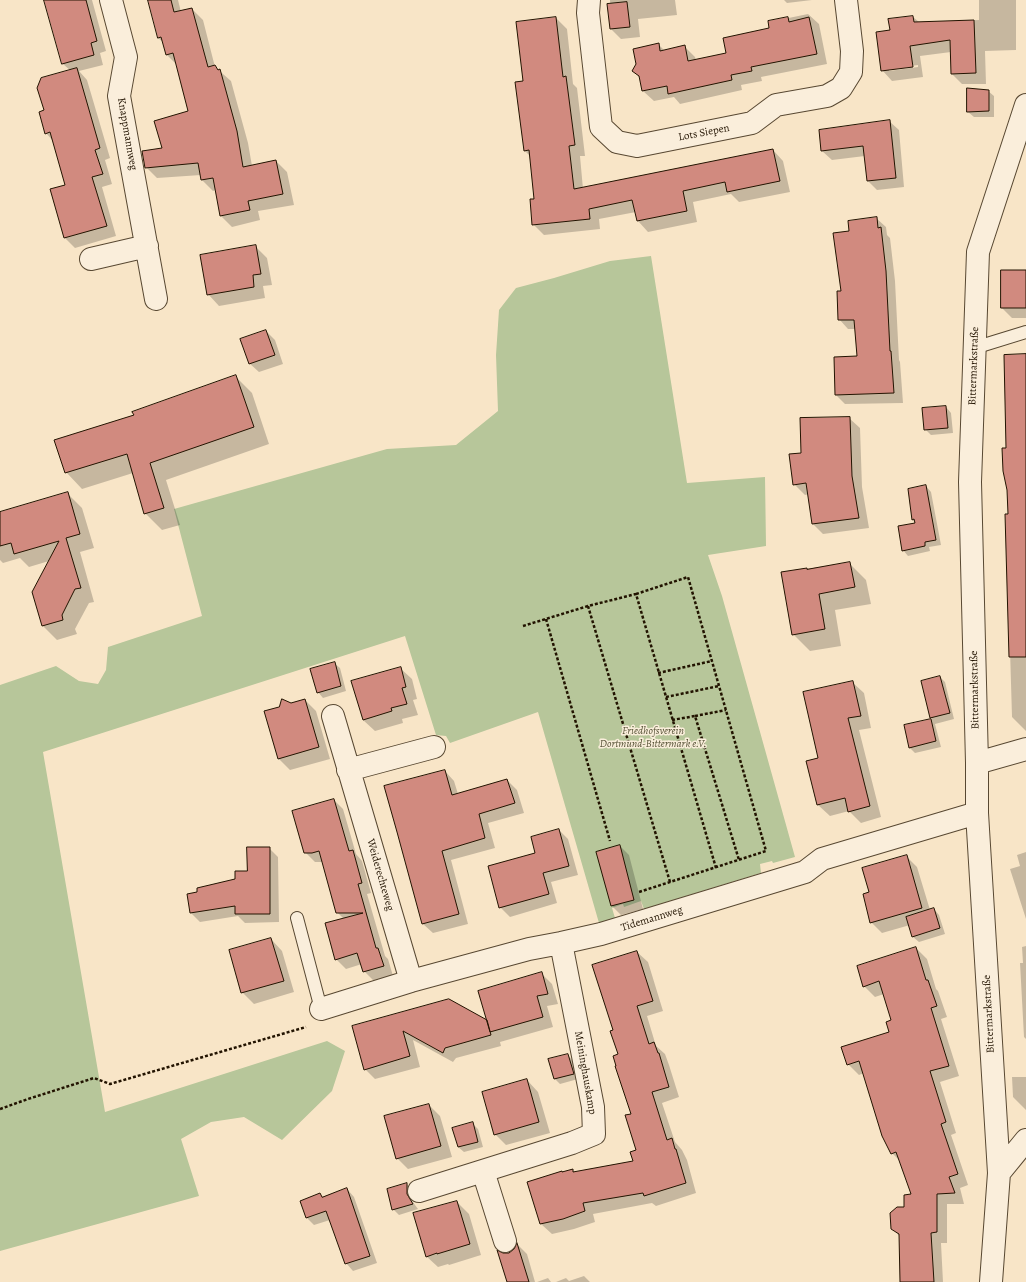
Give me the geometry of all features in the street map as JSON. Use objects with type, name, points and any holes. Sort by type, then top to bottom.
[{"type":"street","name":"Knappmannweg","points":[[111,0],[126,57],[119,96],[156,299]]},
{"type":"street","name":"Lots Siepen","points":[[589,0],[588,13],[601,127],[617,142],[637,146],[752,123],[776,106],[827,96],[841,88],[851,72],[852,51],[846,0]]},
{"type":"street","name":"Bittermarkstraße","points":[[991,1282],[999,1173],[977,813],[970,482],[978,252],[1026,105]]},
{"type":"street","points":[[92,259],[147,246]]},
{"type":"street","name":"Weiderechteweg","points":[[333,716],[411,981]]},
{"type":"street","points":[[348,770],[434,747]]},
{"type":"street","points":[[977,763],[1026,749]]},
{"type":"street","name":"Tidemannweg","points":[[321,1009],[411,981],[529,948],[601,934],[775,882],[804,872],[822,859],[977,813]]},
{"type":"street","name":"Meininghauskamp","points":[[419,1191],[572,1143],[594,1134],[593,1107],[561,943]]},
{"type":"street","points":[[999,1173],[1026,1140]]},
{"type":"street","points":[[483,1171],[505,1241]]},
{"type":"lane","points":[[974,348],[1026,332]]},
{"type":"lane","points":[[297,918],[321,1009]]},
{"type":"path","points":[[523,626],[588,606],[636,594],[688,577],[766,851],[638,892]]},
{"type":"path","points":[[636,594],[716,868]]},
{"type":"path","points":[[588,606],[670,882]]},
{"type":"path","points":[[546,619],[610,841]]},
{"type":"path","points":[[658,673],[712,661]]},
{"type":"path","points":[[666,697],[719,686]]},
{"type":"path","points":[[672,720],[726,710]]},
{"type":"path","points":[[696,716],[739,860]]},
{"type":"path","points":[[0,1108],[94,1078],[110,1084],[314,1024],[321,1018],[321,1009]]},
{"type":"green space","name":"Friedhofsverein Dortmund-Bittermark e.V.","points":[[651,256],[687,483],[765,477],[766,546],[708,555],[722,596],[795,857],[773,863],[772,861],[760,864],[761,873],[644,909],[641,901],[624,907],[623,904],[612,908],[615,918],[599,923],[538,712],[450,743],[446,736],[436,735],[405,636],[43,752],[105,1112],[327,1041],[345,1051],[332,1091],[282,1140],[244,1117],[211,1122],[181,1139],[199,1196],[0,1251],[0,685],[56,666],[79,681],[98,684],[106,670],[108,647],[202,616],[174,509],[387,449],[456,445],[498,411],[496,355],[499,310],[516,288],[610,261]]},
{"type":"building","points":[[44,0],[86,0],[97,41],[91,43],[94,55],[62,64]]},
{"type":"building","points":[[148,0],[171,0],[174,12],[192,8],[208,67],[215,65],[218,70],[220,69],[237,131],[243,167],[276,160],[283,194],[248,201],[250,210],[220,216],[213,178],[201,180],[198,163],[145,168],[142,151],[162,148],[154,121],[188,111],[173,53],[166,55],[161,37],[158,38]]},
{"type":"building","points":[[627,2],[630,27],[610,29],[607,4]]},
{"type":"building","points":[[913,16],[914,22],[974,20],[976,73],[951,74],[950,40],[910,46],[913,67],[881,71],[876,32],[890,30],[888,19]]},
{"type":"building","points":[[556,17],[563,77],[566,76],[575,145],[569,146],[574,189],[773,149],[780,181],[727,192],[725,182],[683,191],[687,211],[637,221],[632,200],[589,209],[590,219],[532,225],[530,199],[534,199],[529,150],[524,151],[515,82],[523,81],[516,22]]},
{"type":"building","points":[[788,17],[789,22],[809,17],[817,54],[751,67],[752,71],[731,75],[732,80],[668,94],[667,86],[642,91],[639,76],[632,71],[636,64],[633,49],[659,43],[660,51],[685,45],[688,61],[726,53],[723,38],[769,28],[768,21]]},
{"type":"building","points":[[77,68],[100,148],[95,150],[103,174],[92,177],[107,226],[64,238],[50,189],[65,185],[50,132],[45,134],[39,112],[44,110],[37,88],[41,78]]},
{"type":"building","points":[[967,88],[989,90],[989,111],[967,112]]},
{"type":"building","points":[[890,120],[896,178],[867,181],[863,146],[821,151],[819,130]]},
{"type":"building","points":[[877,217],[878,228],[881,227],[886,271],[890,351],[894,393],[835,395],[834,357],[857,356],[854,320],[838,320],[837,291],[841,291],[833,233],[849,231],[848,221]]},
{"type":"building","points":[[256,245],[261,274],[253,275],[254,287],[207,295],[200,255]]},
{"type":"building","points":[[1001,270],[1026,270],[1026,308],[1001,308]]},
{"type":"building","points":[[266,330],[275,355],[249,364],[240,339]]},
{"type":"building","points":[[1026,354],[1026,657],[1009,657],[1005,514],[1008,514],[1002,448],[1006,448],[1004,355]]},
{"type":"building","points":[[236,375],[254,427],[150,463],[164,508],[144,514],[127,454],[65,473],[54,440],[134,415],[132,412]]},
{"type":"building","points":[[946,406],[948,428],[924,430],[922,408]]},
{"type":"building","points":[[850,417],[852,476],[859,518],[812,524],[806,483],[793,485],[789,454],[801,453],[800,418]]},
{"type":"building","points":[[926,485],[936,540],[925,542],[925,546],[902,551],[898,526],[915,523],[914,519],[912,520],[908,489]]},
{"type":"building","points":[[68,492],[80,534],[66,538],[81,588],[75,589],[62,615],[63,620],[42,626],[32,592],[59,541],[14,554],[11,543],[0,546],[0,512]]},
{"type":"building","points":[[850,562],[855,587],[819,594],[825,629],[792,635],[781,572]]},
{"type":"building","points":[[335,662],[341,686],[317,693],[310,669]]},
{"type":"building","points":[[401,667],[406,687],[402,688],[407,704],[391,708],[392,711],[363,720],[351,681]]},
{"type":"building","points":[[940,676],[950,713],[930,718],[921,681]]},
{"type":"building","points":[[853,681],[861,716],[848,718],[870,806],[848,812],[845,798],[817,805],[806,761],[818,758],[803,692]]},
{"type":"building","points":[[282,699],[291,703],[305,699],[319,747],[278,759],[264,711],[279,707]]},
{"type":"building","points":[[931,719],[936,741],[909,748],[904,725]]},
{"type":"building","points":[[445,770],[452,795],[507,779],[515,803],[479,814],[485,838],[442,851],[459,914],[422,924],[384,786]]},
{"type":"building","points":[[334,799],[349,851],[353,850],[362,883],[358,884],[376,948],[378,948],[384,966],[363,972],[357,953],[335,960],[325,923],[363,913],[336,913],[319,851],[304,853],[292,811]]},
{"type":"building","points":[[559,829],[569,866],[543,873],[549,894],[499,908],[488,866],[535,853],[531,837]]},
{"type":"building","points":[[620,845],[634,900],[611,906],[596,852]]},
{"type":"building","points":[[247,847],[270,847],[270,914],[235,914],[235,906],[190,913],[187,894],[197,892],[197,888],[235,879],[235,871],[247,871]]},
{"type":"building","points":[[907,855],[922,908],[870,923],[863,894],[869,892],[862,868]]},
{"type":"building","points":[[934,908],[940,928],[912,937],[906,917]]},
{"type":"building","points":[[271,938],[284,981],[241,993],[229,950]]},
{"type":"building","points":[[916,947],[926,980],[928,980],[937,1006],[931,1008],[949,1066],[930,1071],[946,1122],[941,1124],[958,1174],[949,1177],[955,1193],[937,1194],[937,1232],[931,1233],[934,1282],[900,1282],[899,1234],[891,1229],[890,1213],[897,1207],[904,1207],[904,1195],[911,1194],[896,1152],[891,1154],[882,1136],[859,1061],[847,1065],[841,1047],[889,1032],[886,1022],[891,1020],[879,981],[863,987],[857,966]]},
{"type":"building","points":[[637,951],[653,1001],[637,1006],[649,1044],[654,1042],[659,1053],[669,1087],[652,1092],[667,1140],[672,1138],[686,1183],[644,1196],[643,1193],[583,1203],[585,1211],[563,1219],[540,1224],[527,1182],[562,1171],[573,1169],[573,1172],[633,1161],[630,1152],[636,1150],[625,1115],[631,1114],[615,1066],[613,1056],[618,1054],[610,1031],[613,1030],[592,965]]},
{"type":"building","points":[[542,972],[548,994],[537,996],[543,1017],[490,1032],[478,991]]},
{"type":"building","points":[[449,999],[487,1020],[491,1035],[445,1048],[443,1053],[403,1031],[410,1056],[364,1070],[352,1026]]},
{"type":"building","points":[[568,1054],[574,1074],[554,1079],[548,1059]]},
{"type":"building","points":[[527,1079],[539,1122],[494,1135],[482,1092]]},
{"type":"building","points":[[429,1104],[441,1146],[396,1159],[384,1116]]},
{"type":"building","points":[[473,1122],[478,1142],[458,1147],[452,1128]]},
{"type":"building","points":[[407,1183],[407,1194],[413,1204],[392,1210],[387,1189]]},
{"type":"building","points":[[347,1188],[370,1256],[345,1264],[326,1211],[306,1218],[300,1201],[320,1193],[322,1197]]},
{"type":"building","points":[[457,1201],[470,1244],[426,1257],[413,1213]]},
{"type":"building","points":[[517,1243],[529,1282],[507,1282],[497,1250],[503,1253],[509,1253],[514,1249]]}]
